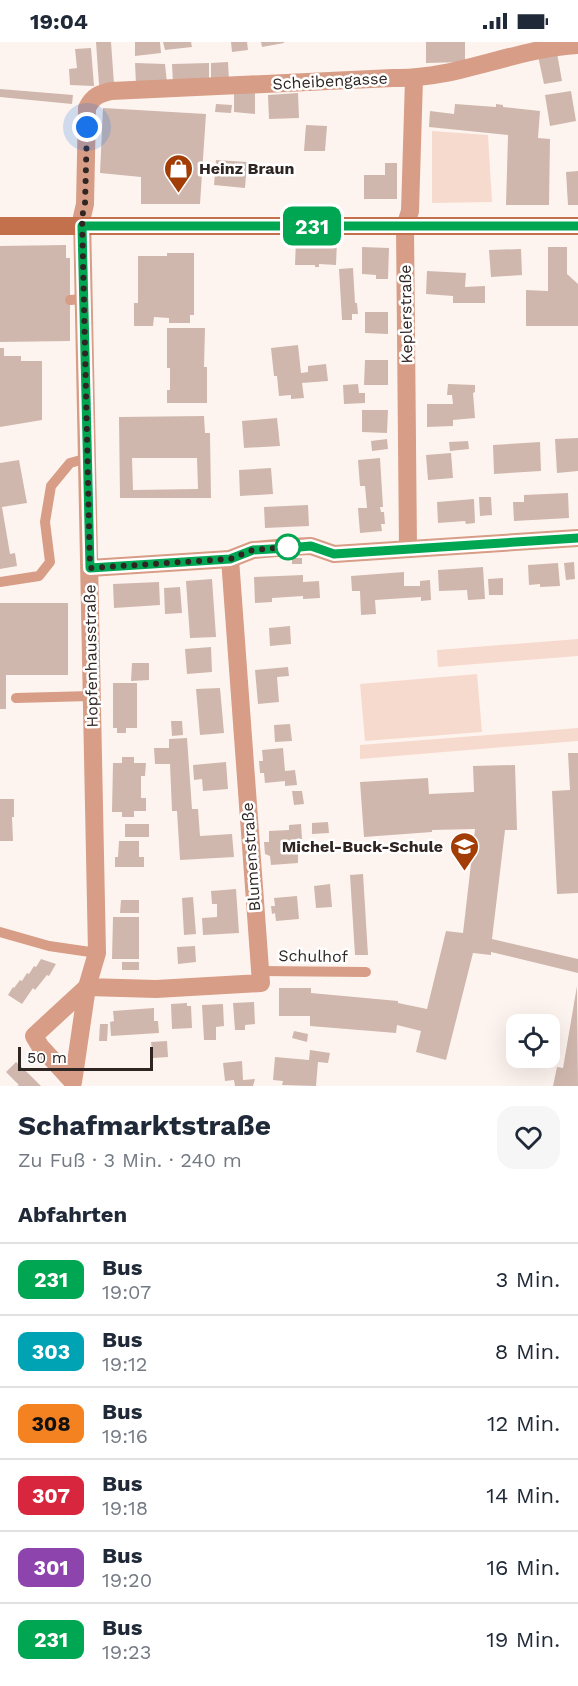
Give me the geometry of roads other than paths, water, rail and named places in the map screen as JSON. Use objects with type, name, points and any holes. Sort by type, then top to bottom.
[{"type":"street","name":"Scheibengasse","points":[[87,108],[97,95],[111,91],[393,78],[414,79],[573,44]]},
{"type":"street","name":"Keplerstraße","points":[[408,549],[405,227],[410,211],[414,79]]},
{"type":"street","name":"Hopfenhausstraße","points":[[75,1084],[87,987],[97,953],[88,458],[77,300],[82,217],[85,204],[87,108]]},
{"type":"street","points":[[0,226],[578,226]]},
{"type":"street","points":[[90,568],[230,559],[253,550],[311,546],[334,554],[578,538]]},
{"type":"street","name":"Blumenstraße","points":[[230,559],[260,971]]},
{"type":"street","points":[[75,1084],[40,1046],[34,1036],[87,987],[156,989],[261,983],[260,971]]},
{"type":"lane","points":[[0,582],[39,576],[50,562],[45,522],[51,486],[70,463],[88,458]]},
{"type":"lane","points":[[16,698],[91,696]]},
{"type":"lane","points":[[0,932],[49,946],[97,953]]},
{"type":"lane","name":"Schulhof","points":[[260,971],[366,972]]},
{"type":"place","name":"Heinz Braun","points":[[178,194]]},
{"type":"place","name":"Michel-Buck-Schule","points":[[464,872]]}]
